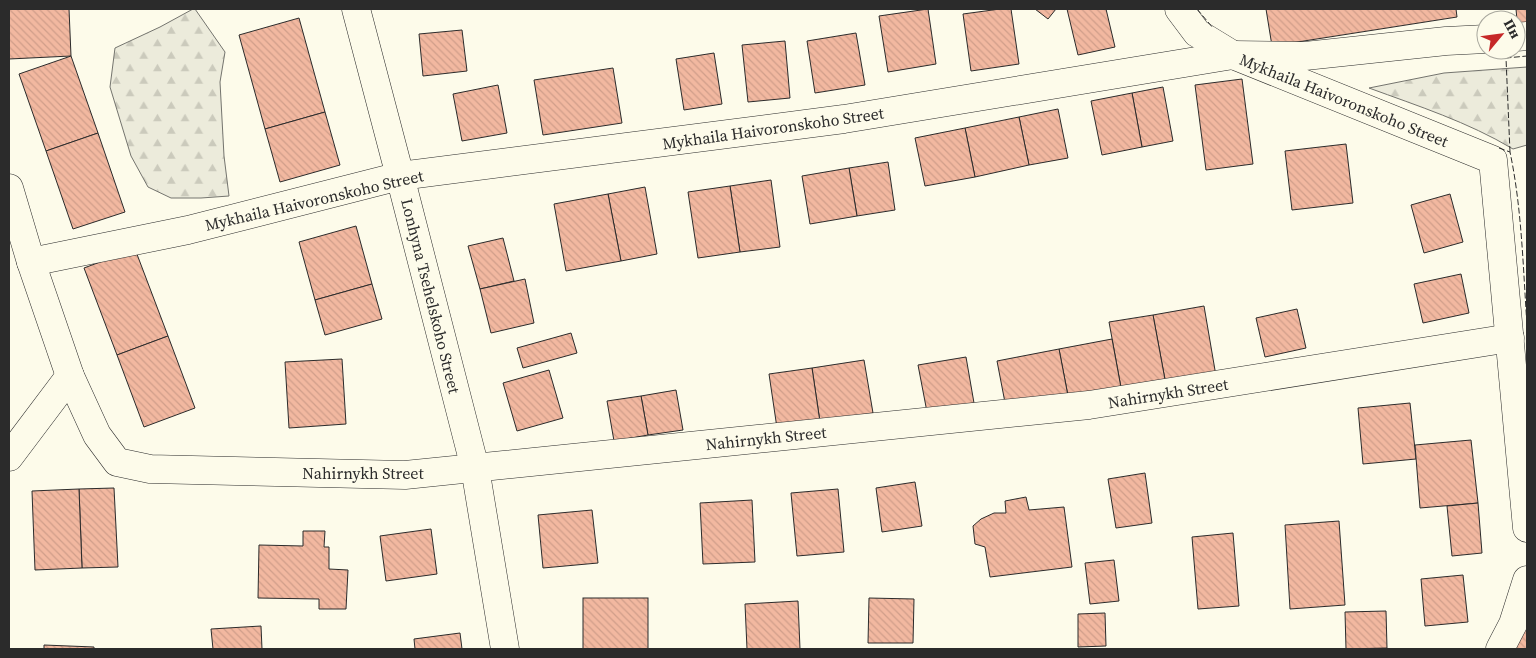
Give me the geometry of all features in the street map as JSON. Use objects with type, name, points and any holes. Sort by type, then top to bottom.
[{"type":"street","name":"Lonhyna Tsehelskoho Street","points":[[356,9],[474,468],[505,649]]},
{"type":"street","points":[[1179,9],[1197,33],[1233,55],[1305,56],[1476,39]]},
{"type":"street","name":"Mykhaila Haivoronskoho Street","points":[[31,262],[188,230],[400,176],[844,119],[1233,55],[1493,160],[1510,338]]},
{"type":"street","name":"Nahirnykh Street","points":[[9,188],[31,262],[70,376],[97,436],[117,462],[150,469],[405,476],[1088,405],[1510,338]]},
{"type":"street","points":[[1510,338],[1527,528]]},
{"type":"street","points":[[9,457],[70,376]]},
{"type":"street","points":[[1500,649],[1513,624],[1527,580]]},
{"type":"green space","points":[[195,9],[225,52],[220,82],[224,156],[229,196],[171,198],[148,187],[131,156],[110,87],[115,48]]},
{"type":"green space","points":[[1527,67],[1527,145],[1513,149],[1461,123],[1369,88],[1444,73]]},
{"type":"building","points":[[9,9],[69,9],[71,56],[9,59]]},
{"type":"building","points":[[928,9],[936,64],[888,72],[879,16]]},
{"type":"building","points":[[1011,9],[1019,64],[971,71],[963,14]]},
{"type":"building","points":[[1035,9],[1056,9],[1048,19]]},
{"type":"building","points":[[1067,9],[1106,9],[1115,47],[1078,55]]},
{"type":"building","points":[[1266,9],[1456,9],[1457,17],[1272,46]]},
{"type":"building","points":[[1527,9],[1527,30],[1526,10],[1516,10]]},
{"type":"building","points":[[299,18],[325,112],[265,129],[239,35]]},
{"type":"building","points":[[462,30],[467,71],[423,76],[419,34]]},
{"type":"building","points":[[856,33],[865,85],[815,93],[807,41]]},
{"type":"building","points":[[785,41],[790,98],[748,102],[742,45]]},
{"type":"building","points":[[714,53],[722,104],[684,110],[676,59]]},
{"type":"building","points":[[71,56],[98,133],[46,151],[19,74]]},
{"type":"building","points":[[613,68],[622,123],[543,135],[534,80]]},
{"type":"building","points":[[1242,79],[1253,164],[1206,170],[1195,85]]},
{"type":"building","points":[[498,85],[507,133],[462,141],[453,94]]},
{"type":"building","points":[[1163,87],[1173,141],[1142,147],[1132,93]]},
{"type":"building","points":[[1132,93],[1142,147],[1102,155],[1091,101]]},
{"type":"building","points":[[1058,109],[1068,158],[1029,165],[1019,117]]},
{"type":"building","points":[[325,112],[340,165],[280,182],[265,129]]},
{"type":"building","points":[[1019,117],[1029,165],[975,177],[965,128]]},
{"type":"building","points":[[965,128],[975,177],[925,186],[915,138]]},
{"type":"building","points":[[98,133],[125,212],[73,229],[46,151]]},
{"type":"building","points":[[1346,144],[1353,203],[1292,210],[1285,151]]},
{"type":"building","points":[[888,162],[895,210],[857,216],[849,168]]},
{"type":"building","points":[[849,168],[857,216],[810,224],[802,176]]},
{"type":"building","points":[[771,180],[780,247],[740,252],[730,186]]},
{"type":"building","points":[[730,186],[740,252],[698,258],[688,192]]},
{"type":"building","points":[[645,187],[657,254],[621,261],[608,194]]},
{"type":"building","points":[[608,194],[621,261],[566,271],[554,204]]},
{"type":"building","points":[[1450,194],[1463,242],[1424,253],[1411,205]]},
{"type":"building","points":[[356,226],[372,284],[315,300],[299,242]]},
{"type":"building","points":[[503,238],[514,281],[480,289],[468,246]]},
{"type":"building","points":[[135,249],[168,336],[117,355],[84,268]]},
{"type":"building","points":[[1461,274],[1469,313],[1423,323],[1414,284]]},
{"type":"building","points":[[525,279],[534,323],[491,333],[480,289]]},
{"type":"building","points":[[372,284],[382,319],[325,335],[315,300]]},
{"type":"building","points":[[1204,306],[1216,376],[1166,385],[1153,315]]},
{"type":"building","points":[[1297,309],[1306,348],[1265,357],[1256,318]]},
{"type":"building","points":[[1153,315],[1166,385],[1122,393],[1109,322]]},
{"type":"building","points":[[571,333],[577,353],[523,368],[517,348]]},
{"type":"building","points":[[168,336],[195,408],[144,427],[117,355]]},
{"type":"building","points":[[1112,339],[1122,393],[1069,401],[1059,349]]},
{"type":"building","points":[[1059,349],[1069,401],[1007,413],[997,361]]},
{"type":"building","points":[[966,357],[974,403],[927,412],[918,365]]},
{"type":"building","points":[[342,359],[346,424],[289,428],[285,362]]},
{"type":"building","points":[[864,360],[873,413],[820,422],[812,368]]},
{"type":"building","points":[[812,368],[820,422],[777,428],[769,374]]},
{"type":"building","points":[[549,370],[563,418],[517,431],[503,383]]},
{"type":"building","points":[[676,390],[683,430],[648,435],[641,396]]},
{"type":"building","points":[[641,396],[648,435],[614,441],[607,401]]},
{"type":"building","points":[[1410,403],[1416,459],[1363,464],[1358,408]]},
{"type":"building","points":[[1471,440],[1478,503],[1420,508],[1415,445]]},
{"type":"building","points":[[1145,473],[1152,523],[1116,528],[1108,479]]},
{"type":"building","points":[[915,482],[922,526],[882,532],[876,488]]},
{"type":"building","points":[[114,488],[118,567],[82,568],[79,489]]},
{"type":"building","points":[[79,489],[82,568],[35,570],[32,491]]},
{"type":"building","points":[[838,489],[844,552],[797,556],[791,493]]},
{"type":"building","points":[[1026,497],[1029,510],[1064,507],[1072,567],[990,577],[985,547],[975,544],[973,526],[981,519],[994,513],[1006,513],[1005,501]]},
{"type":"building","points":[[752,500],[755,562],[703,564],[700,503]]},
{"type":"building","points":[[1478,503],[1482,553],[1452,556],[1447,506]]},
{"type":"building","points":[[592,510],[598,563],[543,568],[538,515]]},
{"type":"building","points":[[1339,521],[1345,605],[1290,609],[1285,525]]},
{"type":"building","points":[[431,529],[437,574],[386,581],[380,536]]},
{"type":"building","points":[[303,531],[325,531],[324,547],[329,547],[329,569],[348,570],[346,609],[319,609],[319,599],[258,598],[259,545],[303,546]]},
{"type":"building","points":[[1233,533],[1239,606],[1198,609],[1192,537]]},
{"type":"building","points":[[1114,560],[1119,601],[1090,604],[1085,563]]},
{"type":"building","points":[[1463,575],[1468,622],[1425,626],[1421,579]]},
{"type":"building","points":[[583,598],[648,598],[648,649],[583,649]]},
{"type":"building","points":[[869,598],[914,599],[913,643],[868,643]]},
{"type":"building","points":[[798,601],[800,649],[747,649],[745,604]]},
{"type":"building","points":[[1386,611],[1387,648],[1346,649],[1345,612]]},
{"type":"building","points":[[1105,613],[1106,646],[1078,647],[1078,614]]},
{"type":"building","points":[[1527,625],[1527,649],[1509,649],[1519,632]]},
{"type":"building","points":[[261,626],[262,649],[213,649],[211,629]]},
{"type":"building","points":[[460,633],[462,649],[415,649],[414,639]]},
{"type":"building","points":[[44,645],[94,647],[94,649],[44,649]]},
{"type":"fence","points":[[1197,9],[1213,28]]},
{"type":"fence","points":[[1510,152],[1506,58],[1527,56]]},
{"type":"fence","points":[[1499,148],[1510,152],[1514,173],[1522,238],[1527,325]]}]
